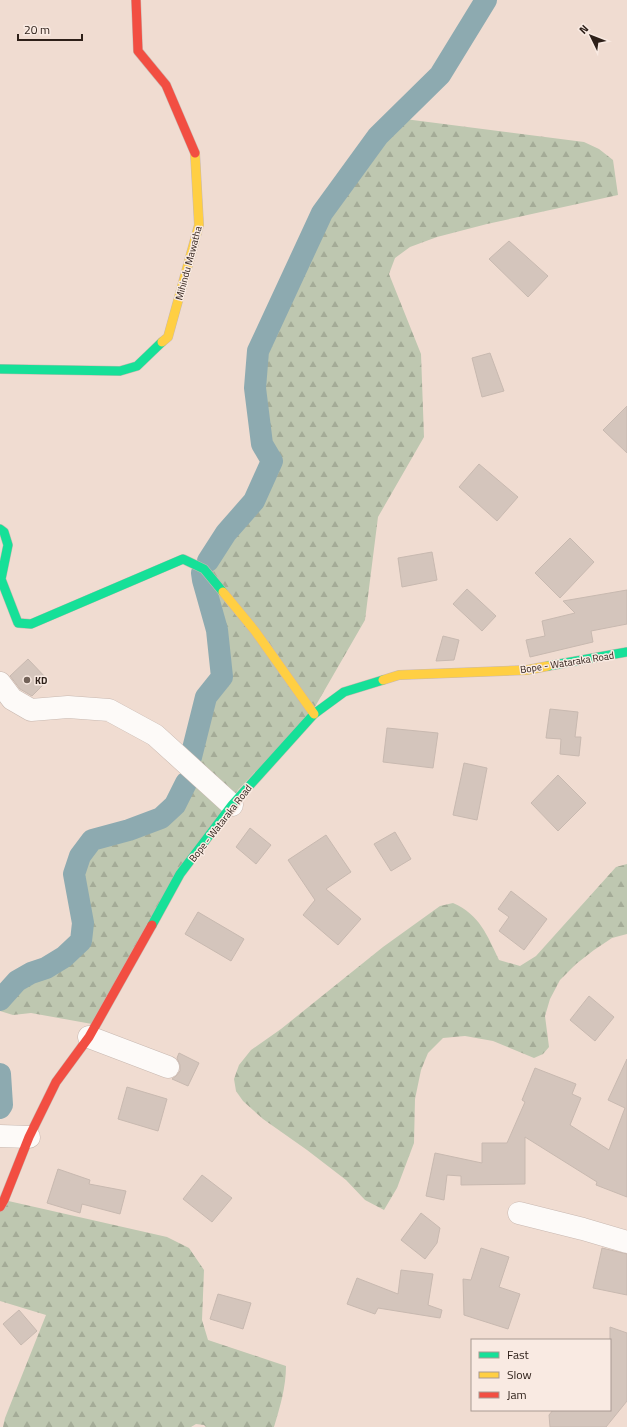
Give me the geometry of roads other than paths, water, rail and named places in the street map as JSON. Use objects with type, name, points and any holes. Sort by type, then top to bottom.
[{"type":"street","name":"Mihindu Mawatha","points":[[0,369],[120,371],[138,366],[168,337],[199,225],[196,151],[166,85],[138,51],[136,0]]},
{"type":"street","points":[[0,529],[4,532],[8,545],[1,579],[18,623],[31,624],[183,559],[204,569],[256,631],[314,714]]},
{"type":"street","name":"Bope - Wataraka Road","points":[[0,1207],[29,1137],[56,1082],[89,1037],[180,874],[232,805],[314,714],[344,692],[399,675],[527,670],[627,652]]},
{"type":"street","points":[[0,683],[12,699],[31,710],[68,706],[109,710],[155,735],[232,805]]},
{"type":"street","points":[[89,1037],[168,1068]]},
{"type":"street","points":[[0,1136],[29,1137]]},
{"type":"street","points":[[519,1213],[627,1242]]},
{"type":"waterway","points":[[208,561],[226,533],[254,501],[272,461],[262,444],[255,388],[258,351],[322,213],[378,136],[440,75],[486,0]]},
{"type":"waterway","points":[[191,757],[206,697],[222,677],[217,630],[202,573]]},
{"type":"waterway","points":[[0,1000],[17,981],[31,973],[46,968],[64,957],[81,941],[83,923],[74,874],[80,856],[92,840],[129,830],[161,818],[175,805],[186,783]]},
{"type":"waterway","points":[[0,1074],[2,1105],[0,1108]]},
{"type":"place","name":"KD","points":[[27,680]]}]
